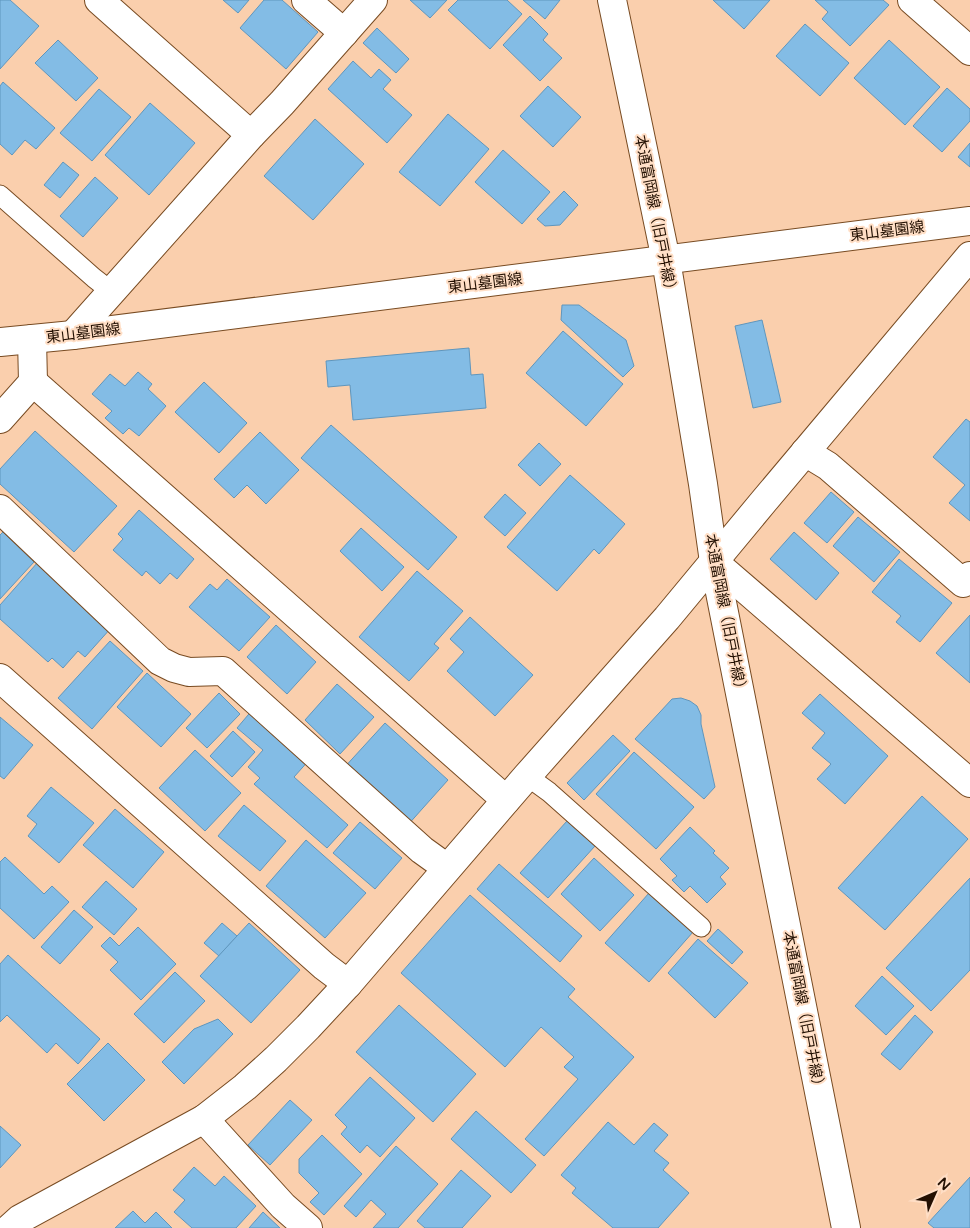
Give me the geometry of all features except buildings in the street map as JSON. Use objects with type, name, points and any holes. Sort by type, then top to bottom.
[{"type":"street","points":[[99,0],[251,135]]},
{"type":"street","points":[[306,0],[344,33]]},
{"type":"street","points":[[73,335],[373,0]]},
{"type":"street","name":"本通富岡線（旧戸井線）","points":[[612,0],[666,260],[714,562],[846,1228]]},
{"type":"street","points":[[912,0],[970,51]]},
{"type":"street","name":"東山墓園線","points":[[0,342],[73,335],[970,221]]},
{"type":"street","points":[[10,1228],[20,1219],[204,1119],[246,1087],[308,1027],[348,984],[506,800],[667,618],[970,256]]},
{"type":"street","points":[[0,419],[33,382],[32,339]]},
{"type":"street","points":[[33,382],[506,800]]},
{"type":"street","points":[[805,452],[828,466],[963,583],[970,576]]},
{"type":"street","points":[[0,509],[160,661],[174,668],[190,672],[223,671],[422,850],[447,868]]},
{"type":"street","points":[[714,562],[970,783]]},
{"type":"street","points":[[0,678],[324,966],[348,984]]},
{"type":"street","points":[[204,1119],[283,1206],[308,1228]]},
{"type":"lane","points":[[0,195],[112,292]]},
{"type":"lane","points":[[527,776],[549,792],[701,927]]}]
